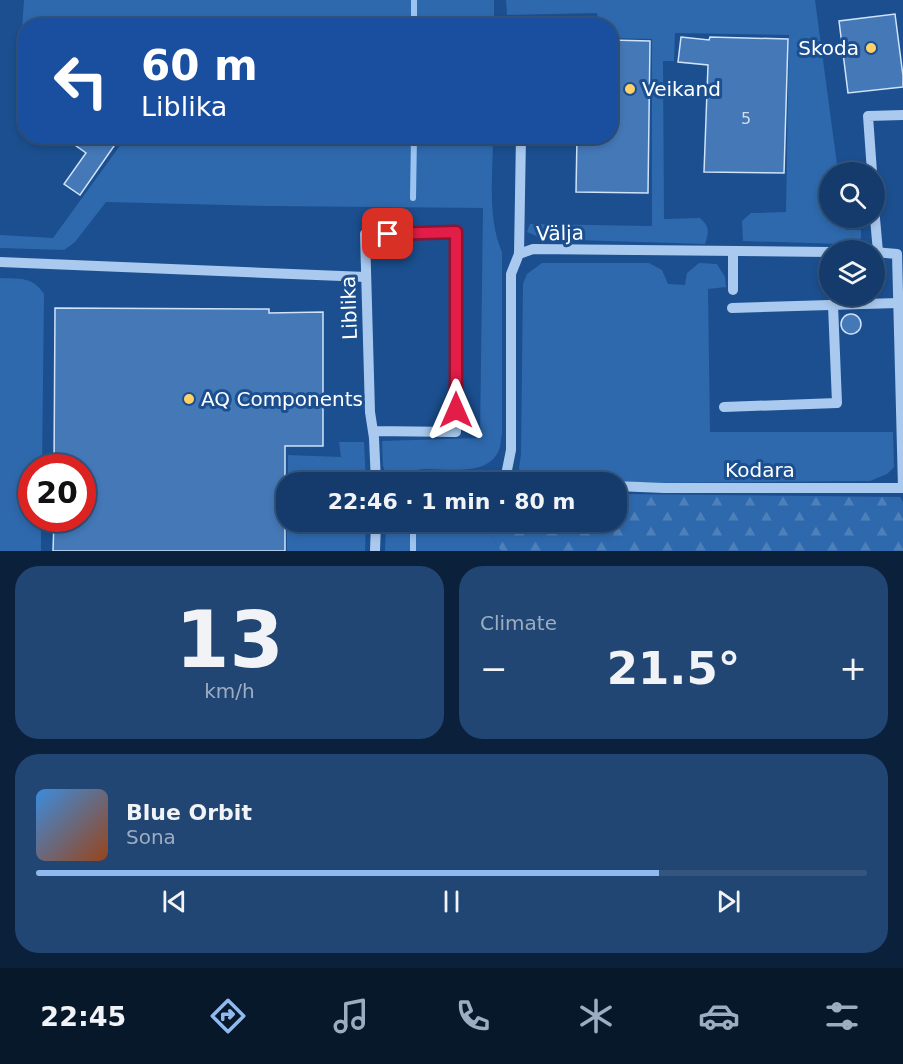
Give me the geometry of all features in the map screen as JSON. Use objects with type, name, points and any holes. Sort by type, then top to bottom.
[{"type":"street","points":[[871,162],[868,116],[903,116]]},
{"type":"street","points":[[519,254],[521,144]]},
{"type":"street","name":"Liblika","points":[[373,431],[456,432],[456,232],[365,234],[370,412],[375,472]]},
{"type":"street","name":"Välja","points":[[507,472],[511,450],[511,274],[519,254],[533,249],[819,252]]},
{"type":"street","points":[[733,251],[733,290]]},
{"type":"street","points":[[885,253],[897,254],[903,488]]},
{"type":"street","points":[[0,262],[366,277]]},
{"type":"street","points":[[885,303],[898,303]]},
{"type":"street","points":[[732,308],[819,305]]},
{"type":"street","points":[[724,407],[837,403],[833,306]]},
{"type":"street","name":"Kodara","points":[[627,486],[903,488]]},
{"type":"street","points":[[375,551],[376,532]]},
{"type":"green space","points":[[24,0],[494,0],[494,18],[23,18]]},
{"type":"green space","points":[[506,0],[815,0],[837,162],[819,162],[819,228],[861,230],[861,238],[858,240],[819,240],[819,243],[743,241],[742,221],[751,213],[786,212],[789,35],[675,33],[674,61],[663,61],[664,219],[700,218],[708,230],[705,244],[543,239],[527,232],[530,224],[652,226],[652,39],[618,38],[618,18],[597,18],[597,13],[507,15]]},
{"type":"green space","points":[[121,144],[493,144],[494,225],[502,252],[502,433],[500,447],[495,457],[488,463],[468,469],[385,472],[383,466],[382,441],[480,438],[483,208],[106,202],[75,242],[64,250],[0,248],[0,235],[53,238]]},
{"type":"green space","points":[[542,263],[649,263],[662,270],[668,284],[685,285],[687,273],[699,263],[717,264],[725,277],[726,287],[708,289],[710,432],[893,432],[894,467],[887,474],[870,481],[661,483],[627,481],[627,472],[522,472],[519,469],[523,284],[527,274]]},
{"type":"green space","points":[[0,278],[30,281],[44,294],[42,454],[18,454],[18,532],[41,532],[41,551],[0,551]]},
{"type":"green space","points":[[339,442],[364,442],[365,472],[288,472],[288,455],[341,457]]},
{"type":"green space","points":[[627,494],[900,497],[903,502],[903,551],[501,551],[489,532],[627,532]]},
{"type":"green space","points":[[287,532],[366,532],[365,551],[287,551]]},
{"type":"green space","points":[[386,532],[489,532],[501,551],[385,551]]},
{"type":"building","name":"Skoda","points":[[895,14],[903,87],[848,93],[839,21]]},
{"type":"building","points":[[681,37],[709,40],[710,37],[788,39],[784,173],[704,172],[708,65],[678,62]]},
{"type":"building","name":"Veikand","points":[[618,40],[650,41],[648,193],[576,192],[577,144],[618,144]]},
{"type":"building","points":[[73,144],[115,144],[80,195],[64,184],[86,153]]},
{"type":"building","name":"AQ Components","points":[[55,308],[269,309],[269,313],[323,312],[323,446],[285,446],[285,472],[276,472],[276,532],[285,532],[285,551],[53,551],[54,532],[96,532],[96,454],[54,454]]},
{"type":"building","points":[[851,314],[858,317],[861,324],[858,331],[851,334],[844,331],[841,324],[844,317]]},
{"type":"waterway","points":[[414,0],[414,18]]},
{"type":"waterway","points":[[413,198],[414,144]]},
{"type":"waterway","points":[[413,532],[413,551]]},
{"type":"place","name":"Skoda","points":[[871,48]]},
{"type":"place","name":"Veikand","points":[[630,89]]},
{"type":"place","name":"AQ Components","points":[[189,399]]},
{"type":"route","points":[[388,234],[456,232],[456,410]]}]
